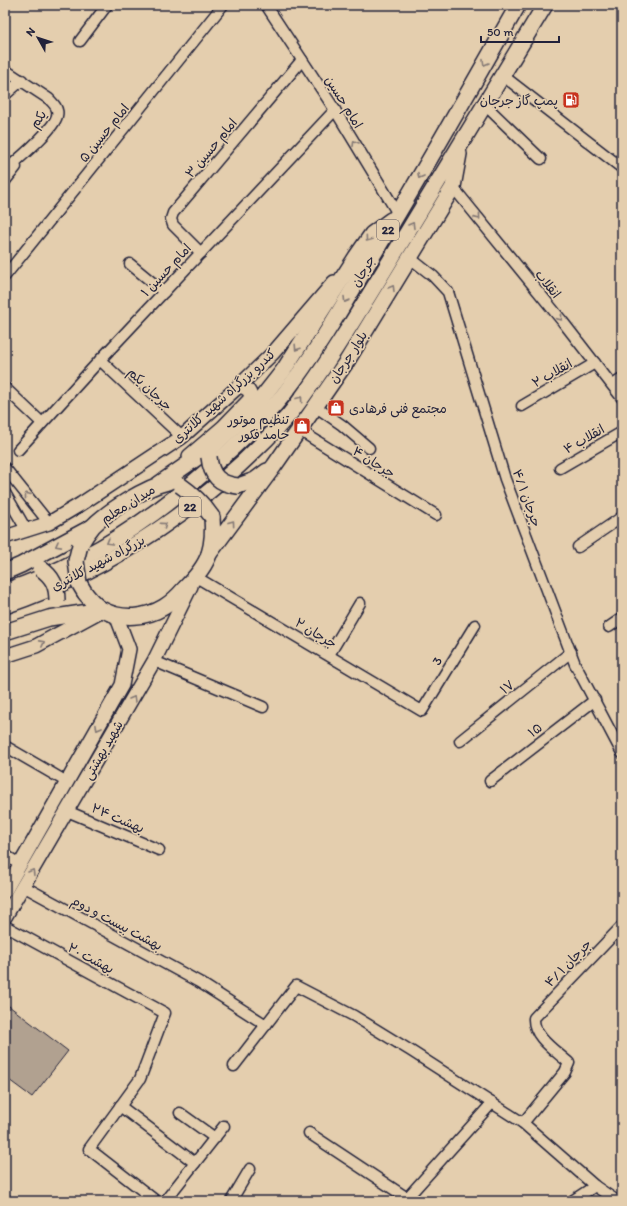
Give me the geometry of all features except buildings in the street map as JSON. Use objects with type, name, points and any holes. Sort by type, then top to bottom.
[{"type":"highway","name":"جرجان","points":[[240,442],[283,395],[319,345],[398,214],[518,5]]},
{"type":"highway","name":"جرجان","points":[[333,354],[545,5]]},
{"type":"highway","name":"بلوار جرجان","points":[[209,554],[274,466],[347,361],[453,187],[460,146]]},
{"type":"highway","points":[[163,482],[210,453],[253,409],[283,370],[372,234],[398,214]]},
{"type":"highway","name":"بزرگراه شهید کلانتری","points":[[5,606],[28,598],[97,566],[143,540],[195,503],[251,455],[290,413],[333,354]]},
{"type":"highway","name":"بزرگراه شهید کلانتری","points":[[5,591],[60,569],[136,527],[185,490],[240,442]]},
{"type":"highway","points":[[210,453],[210,466],[217,478],[229,485],[238,486],[255,480],[274,466]]},
{"type":"highway","name":"میدان معلم","points":[[163,482],[173,482],[192,493],[204,505],[212,517],[212,538],[209,554],[195,578],[164,607],[148,614],[134,617],[109,612],[93,603],[85,594],[79,583],[76,561],[80,545],[92,527],[122,504],[163,482]]},
{"type":"highway","points":[[5,572],[92,527]]},
{"type":"highway","points":[[21,565],[31,565],[40,568],[48,574],[54,582],[57,591],[57,601],[49,618]]},
{"type":"highway","points":[[5,632],[49,618],[109,612]]},
{"type":"main road","name":"کندرو بزرگراه شهید کلانتری","points":[[5,537],[49,523],[81,504],[182,437],[273,353],[356,257]]},
{"type":"main road","points":[[163,482],[223,427],[251,398],[250,392],[246,388],[239,386]]},
{"type":"main road","name":"شهید بهشتی","points":[[5,917],[154,661],[195,578]]},
{"type":"main road","points":[[5,656],[36,646],[109,612]]},
{"type":"main road","name":"شهید بهشتی","points":[[5,891],[122,685],[130,649],[109,612]]},
{"type":"street","points":[[80,41],[107,5]]},
{"type":"street","name":"امام حسین ۵","points":[[5,276],[223,5]]},
{"type":"street","name":"امام حسین","points":[[266,5],[335,110],[398,214]]},
{"type":"street","name":"امام حسین ۳","points":[[201,253],[173,225],[170,219],[173,213],[302,60]]},
{"type":"street","name":"یکم","points":[[5,70],[49,99],[57,110],[57,115],[54,121],[42,136],[5,171]]},
{"type":"street","points":[[502,75],[622,168]]},
{"type":"street","points":[[5,96],[22,80]]},
{"type":"street","points":[[485,104],[541,159]]},
{"type":"street","name":"امام حسین ۱","points":[[18,450],[100,360],[335,110]]},
{"type":"street","points":[[5,181],[42,136]]},
{"type":"street","name":"انقلاب","points":[[453,187],[596,363],[622,398]]},
{"type":"street","name":"جرجان ۱ /۴","points":[[410,258],[433,276],[448,292],[506,478],[575,664],[622,753]]},
{"type":"street","points":[[130,264],[164,292]]},
{"type":"street","name":"جرجان یکم","points":[[100,360],[182,437]]},
{"type":"street","name":"۲ انقلاب","points":[[522,406],[596,363]]},
{"type":"street","points":[[613,385],[622,378]]},
{"type":"street","points":[[5,388],[42,423]]},
{"type":"street","points":[[316,407],[342,425],[370,448]]},
{"type":"street","name":"۴ جرجان","points":[[299,430],[436,515]]},
{"type":"street","name":"۴ انقلاب","points":[[560,468],[622,432]]},
{"type":"street","points":[[5,468],[49,523]]},
{"type":"street","points":[[5,493],[28,530]]},
{"type":"street","points":[[578,547],[622,517]]},
{"type":"street","name":"جرجان ۲","points":[[195,578],[422,711]]},
{"type":"street","points":[[328,655],[360,603]]},
{"type":"street","points":[[609,626],[622,618]]},
{"type":"street","name":"3","points":[[422,711],[474,625]]},
{"type":"street","name":"۱۷","points":[[460,741],[571,652]]},
{"type":"street","points":[[154,661],[264,707]]},
{"type":"street","name":"۱۵","points":[[490,781],[594,700]]},
{"type":"street","points":[[5,746],[67,782]]},
{"type":"street","name":"بهشت ۲۴","points":[[67,811],[159,850]]},
{"type":"street","points":[[5,855],[21,865]]},
{"type":"street","name":"بهشت بیست و دوم","points":[[23,886],[199,982],[266,1025]]},
{"type":"street","name":"بهشت ۲۰","points":[[5,926],[165,1013],[140,1079],[120,1106]]},
{"type":"street","name":"جرجان ۱ /۴","points":[[523,1123],[564,1072],[569,1062],[538,1035],[533,1025],[534,1018],[622,926]]},
{"type":"street","points":[[234,1066],[296,986],[354,1016],[523,1123],[595,1186],[617,1201]]},
{"type":"street","points":[[310,1133],[409,1200],[492,1103]]},
{"type":"street","points":[[153,1200],[89,1149],[120,1106],[195,1163]]},
{"type":"street","points":[[180,1113],[215,1138]]},
{"type":"street","points":[[165,1201],[224,1126]]},
{"type":"street","points":[[231,1201],[250,1169]]},
{"type":"street","points":[[572,1201],[595,1186]]},
{"type":"place","name":"پمپ گاز جرجان","points":[[571,100]]},
{"type":"place","name":"مجتمع فنی فرهادی","points":[[336,408]]},
{"type":"place","name":"تنظیم موتور حامد فکور","points":[[302,426]]}]
